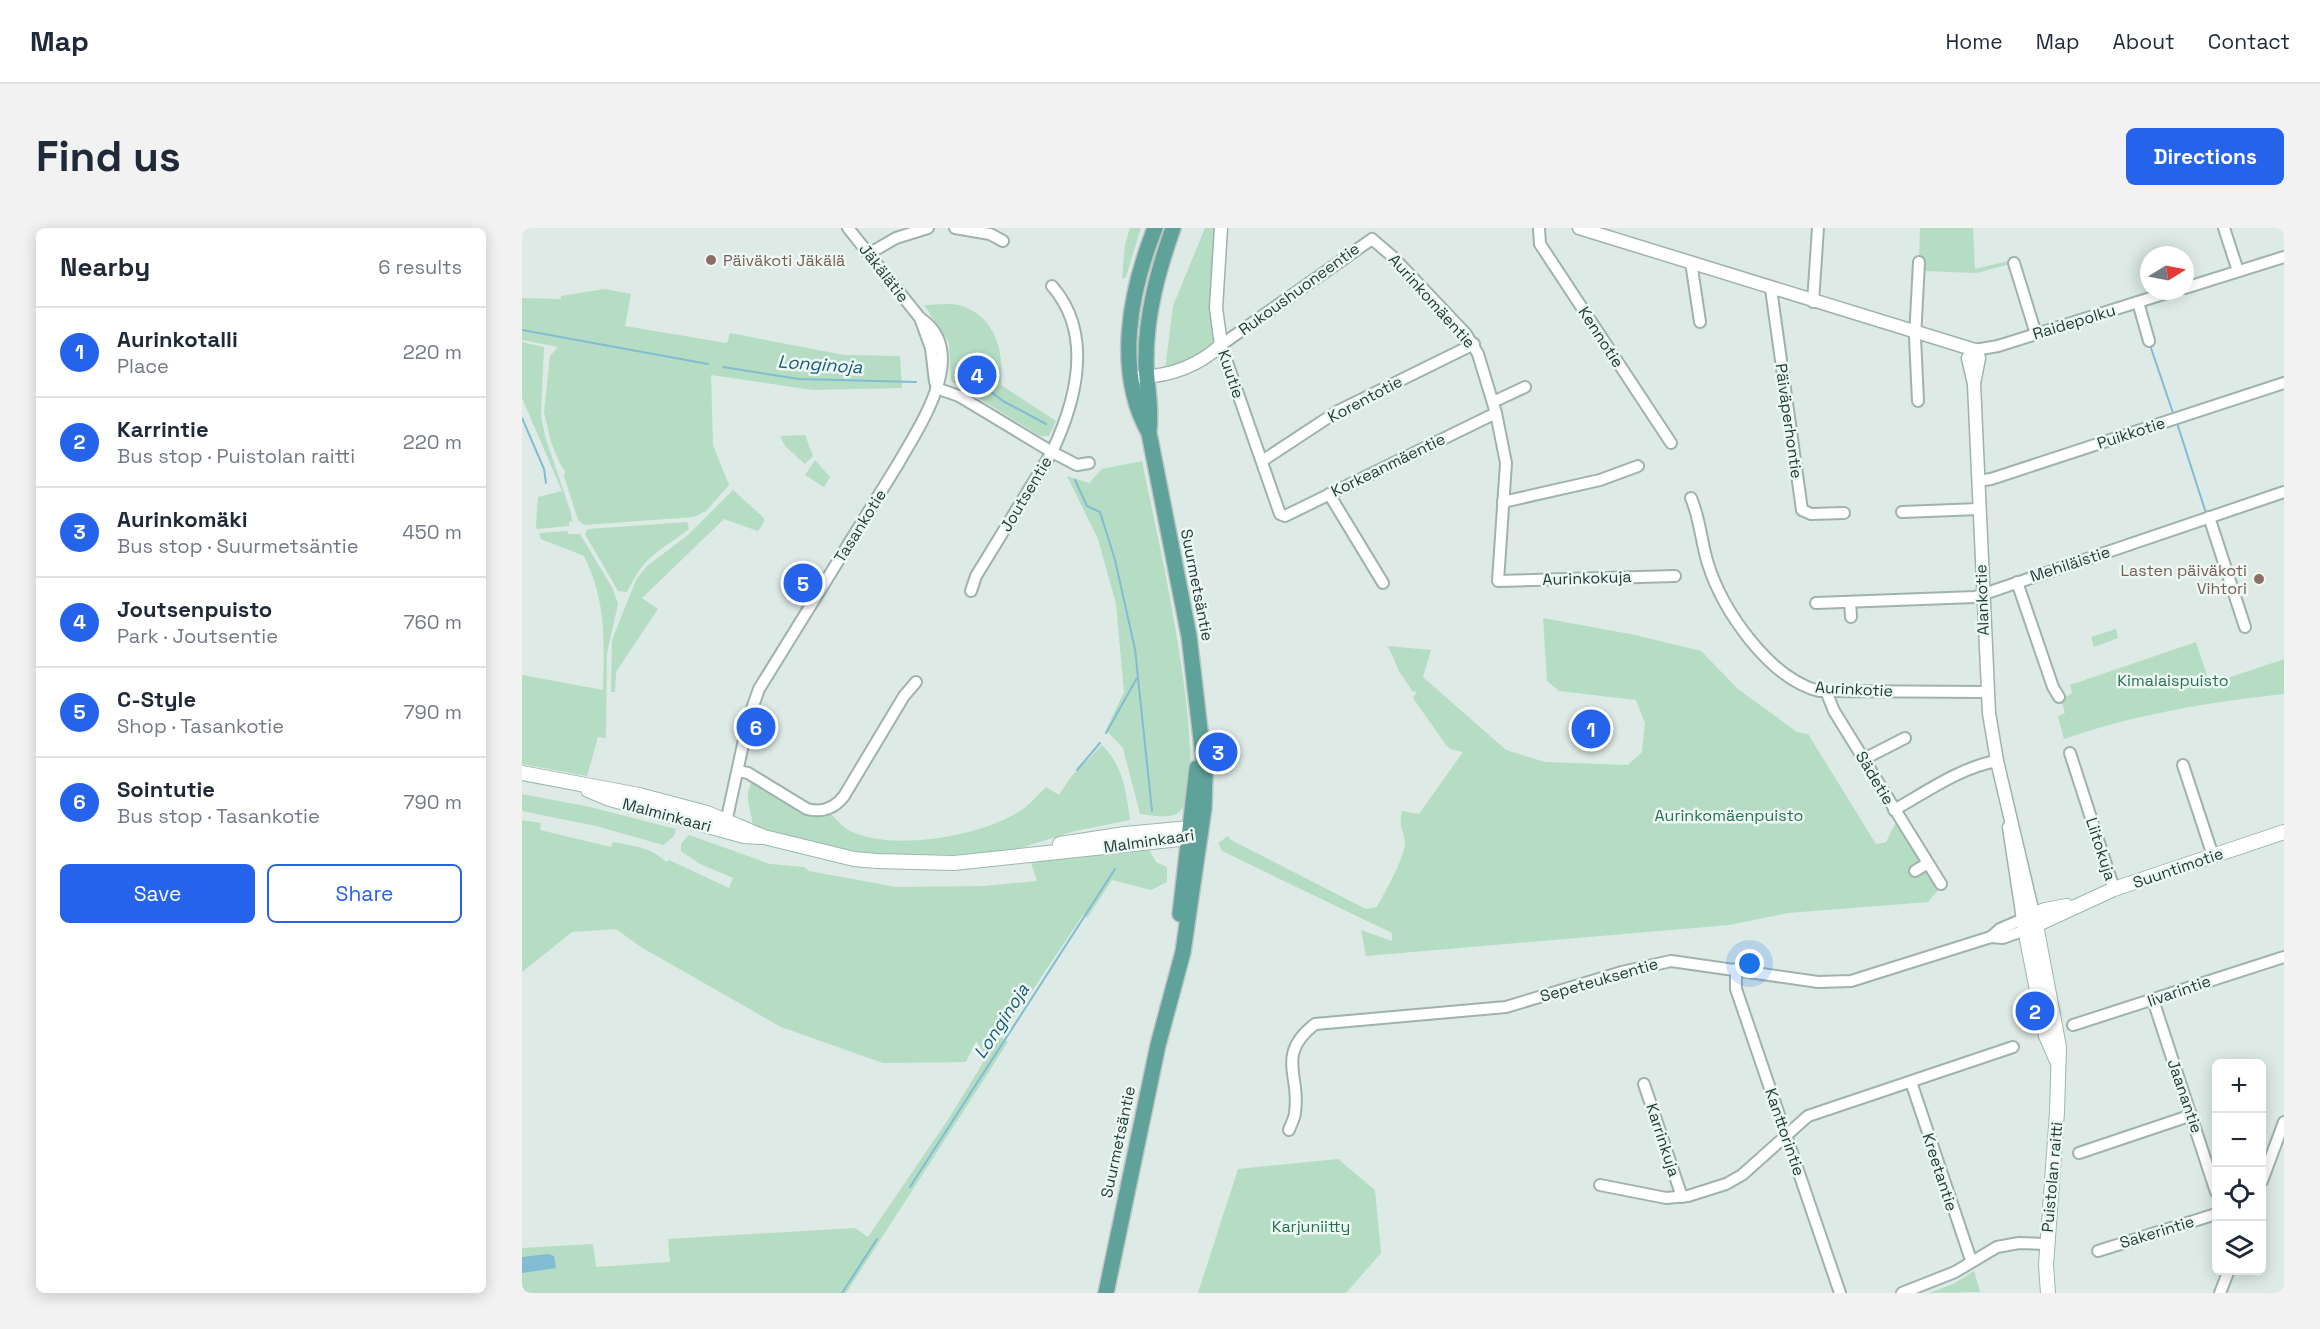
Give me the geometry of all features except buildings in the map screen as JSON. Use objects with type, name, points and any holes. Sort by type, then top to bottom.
[{"type":"main road","name":"Suurmetsäntie","points":[[1149,433],[1142,421],[1130,377],[1132,316],[1137,283],[1155,228]]},
{"type":"main road","name":"Suurmetsäntie","points":[[1106,1293],[1136,1144],[1170,1000],[1184,952],[1200,746],[1198,699],[1189,636],[1149,433],[1151,418],[1146,376],[1148,322],[1156,283],[1173,228]]},
{"type":"main road","name":"Malminkaari","points":[[522,773],[572,783],[610,800],[725,825],[854,859],[954,863],[1035,853],[1061,844],[1114,835],[1193,833]]},
{"type":"main road","name":"Suuntimotie","points":[[2030,922],[2114,889],[2284,832]]},
{"type":"main road","name":"Puistolan raitti","points":[[2030,922],[2048,1042],[2057,1061],[2057,1112],[2047,1244],[2048,1293]]},
{"type":"street","name":"Jäkälätie","points":[[848,228],[920,318],[933,326],[940,345],[942,377],[936,388]]},
{"type":"street","points":[[870,253],[896,238],[928,228]]},
{"type":"street","points":[[955,228],[990,234],[1003,241]]},
{"type":"street","name":"Kuutie","points":[[1221,228],[1216,308],[1221,345],[1280,514]]},
{"type":"street","name":"Kennotie","points":[[1539,228],[1540,244],[1671,443]]},
{"type":"street","points":[[1579,228],[1692,261],[1771,289],[1974,350]]},
{"type":"street","points":[[1813,302],[1818,228]]},
{"type":"street","points":[[2224,228],[2238,271]]},
{"type":"street","name":"Rukoushuoneentie","points":[[1130,377],[1162,375],[1184,369],[1372,239]]},
{"type":"street","name":"Aurinkomäentie","points":[[1372,239],[1394,257],[1474,344],[1494,407],[1506,463],[1498,581]]},
{"type":"street","points":[[2194,286],[2284,257]]},
{"type":"street","points":[[1692,261],[1700,322]]},
{"type":"street","points":[[1918,262],[1916,333],[1918,401]]},
{"type":"street","points":[[2014,262],[2037,333]]},
{"type":"street","points":[[1052,286],[1070,317],[1078,360],[1074,393],[1052,452],[1077,465],[1089,463]]},
{"type":"street","name":"Päiväperhontie","points":[[1771,289],[1802,510],[1811,514],[1844,513]]},
{"type":"street","name":"Raidepolku","points":[[1974,350],[2144,300]]},
{"type":"street","points":[[2138,302],[2149,341]]},
{"type":"street","name":"Korentotie","points":[[1262,461],[1338,411],[1474,344]]},
{"type":"street","name":"Alankotie","points":[[1974,350],[1968,358],[1974,384],[1987,692],[1997,761],[2009,813],[2009,836],[2030,922]]},
{"type":"street","name":"Puikkotie","points":[[1978,481],[1989,480],[2284,383]]},
{"type":"street","name":"Korkeanmäentie","points":[[1280,514],[1285,516],[1329,494],[1494,407],[1526,387]]},
{"type":"street","name":"Joutsentie","points":[[936,388],[959,396],[1052,452],[976,576],[971,591]]},
{"type":"street","name":"Tasankotie","points":[[725,825],[747,725],[759,689],[892,473],[918,428],[936,388]]},
{"type":"street","points":[[1503,502],[1600,480],[1638,466]]},
{"type":"street","name":"Mehiläistie","points":[[1816,603],[1982,594],[2284,492]]},
{"type":"street","points":[[1329,494],[1383,583]]},
{"type":"street","name":"Aurinkotie","points":[[1692,498],[1709,567],[1733,618],[1753,643],[1786,673],[1808,688],[1826,691],[1987,692]]},
{"type":"street","points":[[1902,512],[1979,509]]},
{"type":"street","points":[[2209,517],[2245,627]]},
{"type":"street","name":"Aurinkokuja","points":[[1498,581],[1675,576]]},
{"type":"street","points":[[2017,582],[2053,687],[2059,697]]},
{"type":"street","points":[[1850,602],[1851,617]]},
{"type":"street","points":[[738,771],[748,773],[807,809],[816,811],[832,807],[844,796],[904,696],[916,682]]},
{"type":"street","name":"Sädetie","points":[[1826,691],[1828,701],[1941,884]]},
{"type":"street","points":[[1864,759],[1905,738]]},
{"type":"street","name":"Liitokuja","points":[[2070,753],[2114,889]]},
{"type":"street","points":[[1894,810],[1982,764],[1997,761]]},
{"type":"street","points":[[2183,765],[2213,856]]},
{"type":"street","name":"Liitokuja","points":[[2077,812],[2088,808]]},
{"type":"street","points":[[1915,871],[1928,862]]},
{"type":"street","name":"Sepeteuksentie","points":[[1289,1130],[1296,1111],[1293,1053],[1315,1024],[1506,1007],[1659,962],[1684,962],[1818,982],[1851,981],[1991,937],[2000,929],[2030,922]]},
{"type":"street","name":"Iivarintie","points":[[2073,1025],[2284,957]]},
{"type":"street","name":"Kanttorintie","points":[[1736,969],[1736,989],[1840,1293]]},
{"type":"street","name":"Jaanantie","points":[[2153,1000],[2212,1177]]},
{"type":"street","points":[[1600,1185],[1666,1198],[1682,1197],[1736,1179],[1808,1116],[2013,1047]]},
{"type":"street","name":"Kreetantie","points":[[1911,1082],[1964,1246],[1971,1260]]},
{"type":"street","name":"Karrinkuja","points":[[1644,1084],[1682,1197]]},
{"type":"street","points":[[2079,1153],[2192,1115]]},
{"type":"street","points":[[2266,1170],[2284,1122]]},
{"type":"street","name":"Sakerintie","points":[[2098,1251],[2212,1216]]},
{"type":"street","points":[[1902,1293],[1955,1272],[1971,1260],[2008,1244],[2047,1244]]},
{"type":"street","points":[[2220,1293],[2227,1275]]},
{"type":"green space","points":[[1130,228],[1141,228],[1126,277],[1122,279],[1125,244]]},
{"type":"green space","points":[[1205,228],[1217,228],[1214,343],[1204,354],[1165,370],[1173,306]]},
{"type":"green space","points":[[1920,228],[1973,228],[1975,269],[2008,261],[2010,264],[1976,273],[1923,271],[1919,258]]},
{"type":"green space","points":[[605,289],[631,294],[625,326],[727,343],[730,333],[844,355],[900,356],[902,388],[813,390],[711,375],[713,445],[729,485],[706,511],[694,517],[584,525],[578,520],[564,476],[565,471],[551,442],[544,412],[550,356],[558,347],[522,340],[522,298],[561,299],[561,296]]},
{"type":"green space","points":[[924,305],[958,305],[983,319],[996,338],[1001,361],[1001,385],[1056,421],[1049,436],[1040,436],[951,381],[949,343]]},
{"type":"green space","points":[[522,342],[544,347],[541,416],[545,436],[571,513],[572,521],[569,522],[569,526],[537,529],[536,526],[538,497],[562,491],[522,398]]},
{"type":"green space","points":[[805,435],[813,456],[805,464],[785,446],[780,436]]},
{"type":"green space","points":[[815,460],[830,477],[824,487],[805,475]]},
{"type":"green space","points":[[1142,461],[1178,643],[1190,748],[1189,787],[1180,811],[1167,816],[1140,814],[1123,748],[1106,730],[1124,692],[1116,604],[1098,539],[1067,476],[1089,483],[1102,469]]},
{"type":"green space","points":[[733,490],[764,518],[764,522],[758,531],[724,519],[642,598],[658,609],[616,672],[615,692],[611,692],[612,640],[636,580],[647,566],[688,535]]},
{"type":"green space","points":[[687,522],[689,529],[647,561],[627,592],[618,591],[585,534],[588,529]]},
{"type":"green space","points":[[567,531],[569,534],[580,534],[613,589],[618,604],[607,653],[606,738],[598,737],[587,776],[522,764],[522,675],[603,690],[602,622],[597,590],[591,573],[584,556],[541,539],[539,533]]},
{"type":"green space","name":"Aurinkomäenpuisto","points":[[1543,618],[1635,635],[1701,651],[1738,689],[1797,732],[1808,734],[1876,844],[1886,842],[1897,820],[1920,863],[1940,888],[1928,902],[1788,913],[1729,925],[1366,956],[1361,930],[1392,941],[1392,933],[1222,851],[1218,843],[1228,836],[1231,840],[1366,909],[1377,907],[1402,857],[1405,843],[1401,822],[1402,811],[1419,814],[1463,752],[1450,749],[1446,745],[1413,698],[1417,691],[1413,692],[1399,671],[1388,646],[1431,650],[1423,677],[1506,750],[1545,762],[1628,765],[1642,752],[1645,723],[1636,700],[1559,691],[1547,681]]},
{"type":"green space","points":[[2116,629],[2118,638],[2094,647],[2091,637]]},
{"type":"green space","name":"Kimalaispuisto","points":[[2196,642],[2210,684],[2284,659],[2284,694],[2173,710],[2064,739],[2058,716],[2065,713],[2061,700],[2072,693],[2070,685]]},
{"type":"green space","points":[[1102,745],[1119,770],[1130,820],[1075,831],[1017,849],[962,855],[875,854],[825,846],[753,826],[748,792],[753,781],[806,814],[831,814],[848,830],[866,837],[909,841],[956,835],[998,822],[1015,814],[1046,787],[1059,795],[1070,778]]},
{"type":"green space","points":[[522,794],[590,807],[676,829],[674,836],[663,845],[596,826],[522,811]]},
{"type":"green space","points":[[522,820],[541,823],[540,830],[611,847],[613,842],[642,848],[666,862],[669,860],[729,888],[733,878],[700,864],[681,851],[681,844],[689,835],[770,864],[804,867],[809,871],[896,887],[985,886],[1037,881],[1030,860],[1147,846],[1156,862],[1167,867],[1167,882],[1151,890],[1112,880],[1087,918],[1083,915],[1001,1037],[1008,1042],[846,1293],[522,1293],[522,1248],[593,1244],[596,1267],[670,1262],[668,1239],[855,1228],[868,1237],[949,1118],[983,1063],[981,1048],[976,1041],[966,1062],[883,1063],[781,1027],[641,947],[616,929],[572,932],[522,972]]},
{"type":"green space","name":"Karjuniitty","points":[[1338,1159],[1375,1190],[1381,1253],[1346,1293],[1198,1293],[1238,1169]]},
{"type":"green space","points":[[1974,1271],[1980,1292],[1930,1293],[1955,1283]]},
{"type":"water","points":[[548,1254],[554,1256],[556,1268],[522,1273],[522,1257]]},
{"type":"waterway","name":"Longinoja","points":[[522,330],[708,364]]},
{"type":"waterway","points":[[2151,348],[2173,413]]},
{"type":"waterway","name":"Longinoja","points":[[723,367],[799,379],[916,382]]},
{"type":"waterway","name":"Longinoja","points":[[961,375],[973,378],[1003,401],[1046,424]]},
{"type":"waterway","points":[[522,418],[544,469],[546,483]]},
{"type":"waterway","points":[[2177,423],[2206,513]]},
{"type":"waterway","name":"Longinoja","points":[[1075,480],[1087,506],[1100,512],[1115,560],[1135,649],[1152,811]]},
{"type":"waterway","points":[[1106,733],[1137,678]]},
{"type":"waterway","points":[[1077,770],[1100,743]]},
{"type":"waterway","name":"Longinoja","points":[[910,1187],[1115,869]]},
{"type":"waterway","name":"Longinoja","points":[[842,1293],[877,1239]]},
{"type":"place","name":"Päiväkoti Jäkälä","points":[[711,260]]},
{"type":"place","name":"Joutsenpuisto","points":[[977,375]]},
{"type":"place","name":"Lasten päiväkoti Vihtori","points":[[2259,579]]},
{"type":"place","name":"C-Style","points":[[803,583]]},
{"type":"place","name":"Sointutie","points":[[756,727]]},
{"type":"place","name":"Aurinkotalli","points":[[1591,729]]},
{"type":"place","name":"Aurinkomäki","points":[[1218,752]]},
{"type":"place","name":"Karrintie","points":[[2035,1011]]}]
